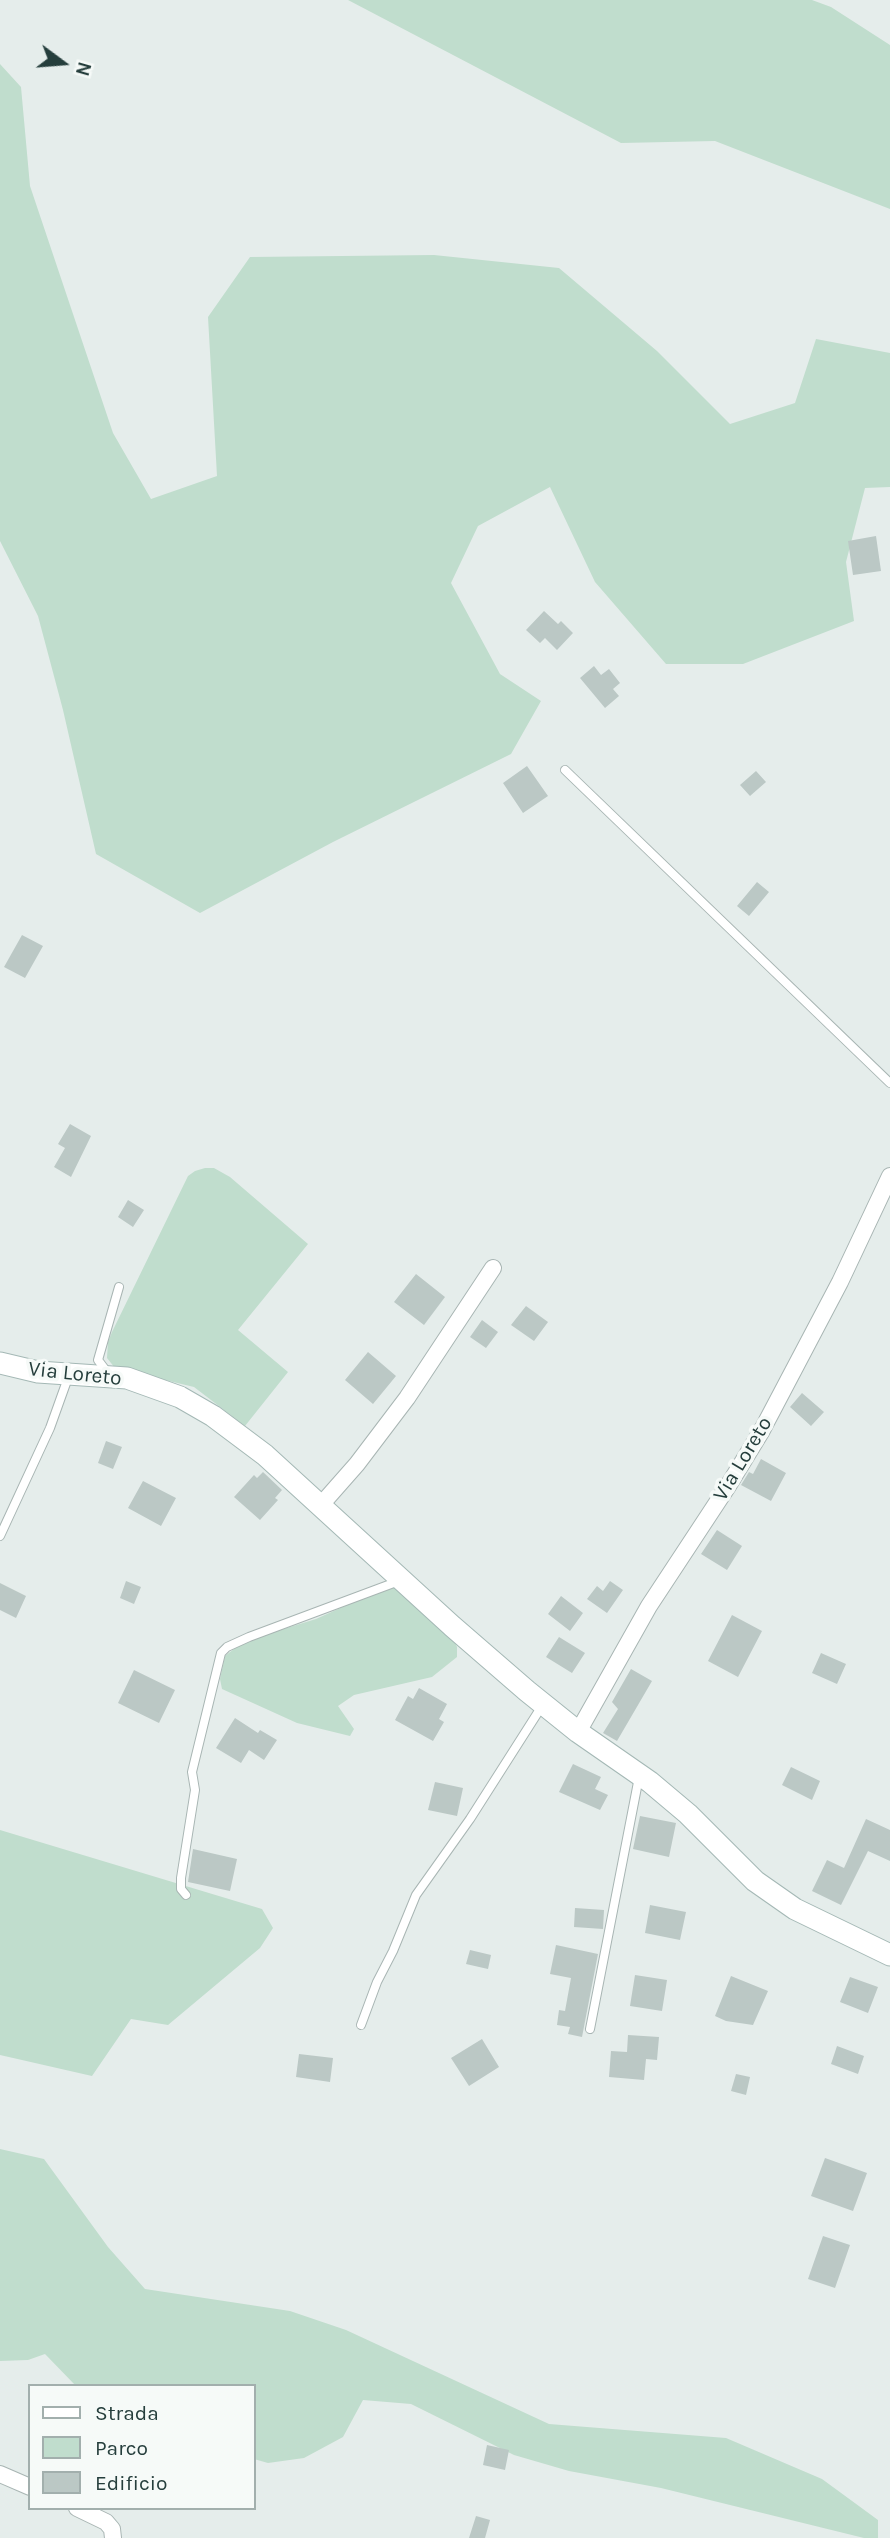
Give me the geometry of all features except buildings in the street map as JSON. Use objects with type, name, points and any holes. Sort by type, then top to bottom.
[{"type":"street","name":"Via Loreto","points":[[578,1732],[649,1606],[761,1432],[836,1290],[890,1177]]},
{"type":"street","points":[[320,1506],[357,1464],[407,1398],[493,1268]]},
{"type":"street","name":"Via Loreto","points":[[0,1363],[38,1372],[113,1376],[159,1389],[202,1409],[265,1455],[401,1580],[544,1704],[578,1732],[640,1774],[688,1814],[743,1870],[768,1891],[795,1909],[890,1955]]},
{"type":"street","points":[[0,2473],[28,2486]]},
{"type":"street","points":[[81,2510],[106,2522],[112,2529],[113,2538]]},
{"type":"lane","points":[[565,770],[890,1083]]},
{"type":"lane","points":[[113,1376],[99,1365],[98,1360],[119,1287]]},
{"type":"lane","points":[[0,1536],[50,1428],[69,1374]]},
{"type":"lane","points":[[186,1895],[181,1889],[181,1878],[195,1790],[192,1772],[221,1653],[242,1639],[401,1580]]},
{"type":"lane","points":[[361,2025],[416,1895],[470,1819],[544,1704]]},
{"type":"lane","points":[[590,2029],[640,1774]]},
{"type":"green space","points":[[348,0],[812,0],[831,7],[890,45],[890,209],[715,141],[621,143]]},
{"type":"green space","points":[[0,64],[21,87],[30,186],[113,433],[151,499],[217,476],[208,317],[250,257],[434,255],[559,268],[657,351],[730,424],[795,403],[816,339],[890,353],[890,487],[865,488],[846,562],[854,621],[743,664],[666,664],[595,582],[550,487],[478,526],[451,583],[500,674],[541,701],[511,754],[333,842],[200,913],[96,854],[38,616],[0,541]]},
{"type":"green space","points":[[205,1168],[214,1168],[230,1177],[308,1244],[238,1330],[288,1372],[245,1426],[194,1387],[115,1368],[107,1358],[112,1332],[188,1176]]},
{"type":"green space","points":[[396,1586],[452,1635],[457,1647],[457,1657],[432,1677],[354,1695],[338,1706],[354,1729],[350,1736],[297,1723],[222,1689],[220,1679],[225,1656],[244,1641],[316,1619],[378,1591]]},
{"type":"green space","points":[[0,1830],[262,1909],[273,1928],[260,1948],[168,2025],[131,2019],[92,2076],[0,2055]]},
{"type":"green space","points":[[0,2149],[44,2159],[108,2247],[145,2289],[290,2311],[346,2330],[549,2424],[726,2438],[822,2479],[878,2520],[878,2538],[864,2538],[661,2488],[569,2471],[514,2455],[411,2404],[363,2400],[343,2437],[304,2458],[268,2463],[256,2460],[256,2384],[74,2384],[45,2354],[28,2360],[0,2361]]}]
